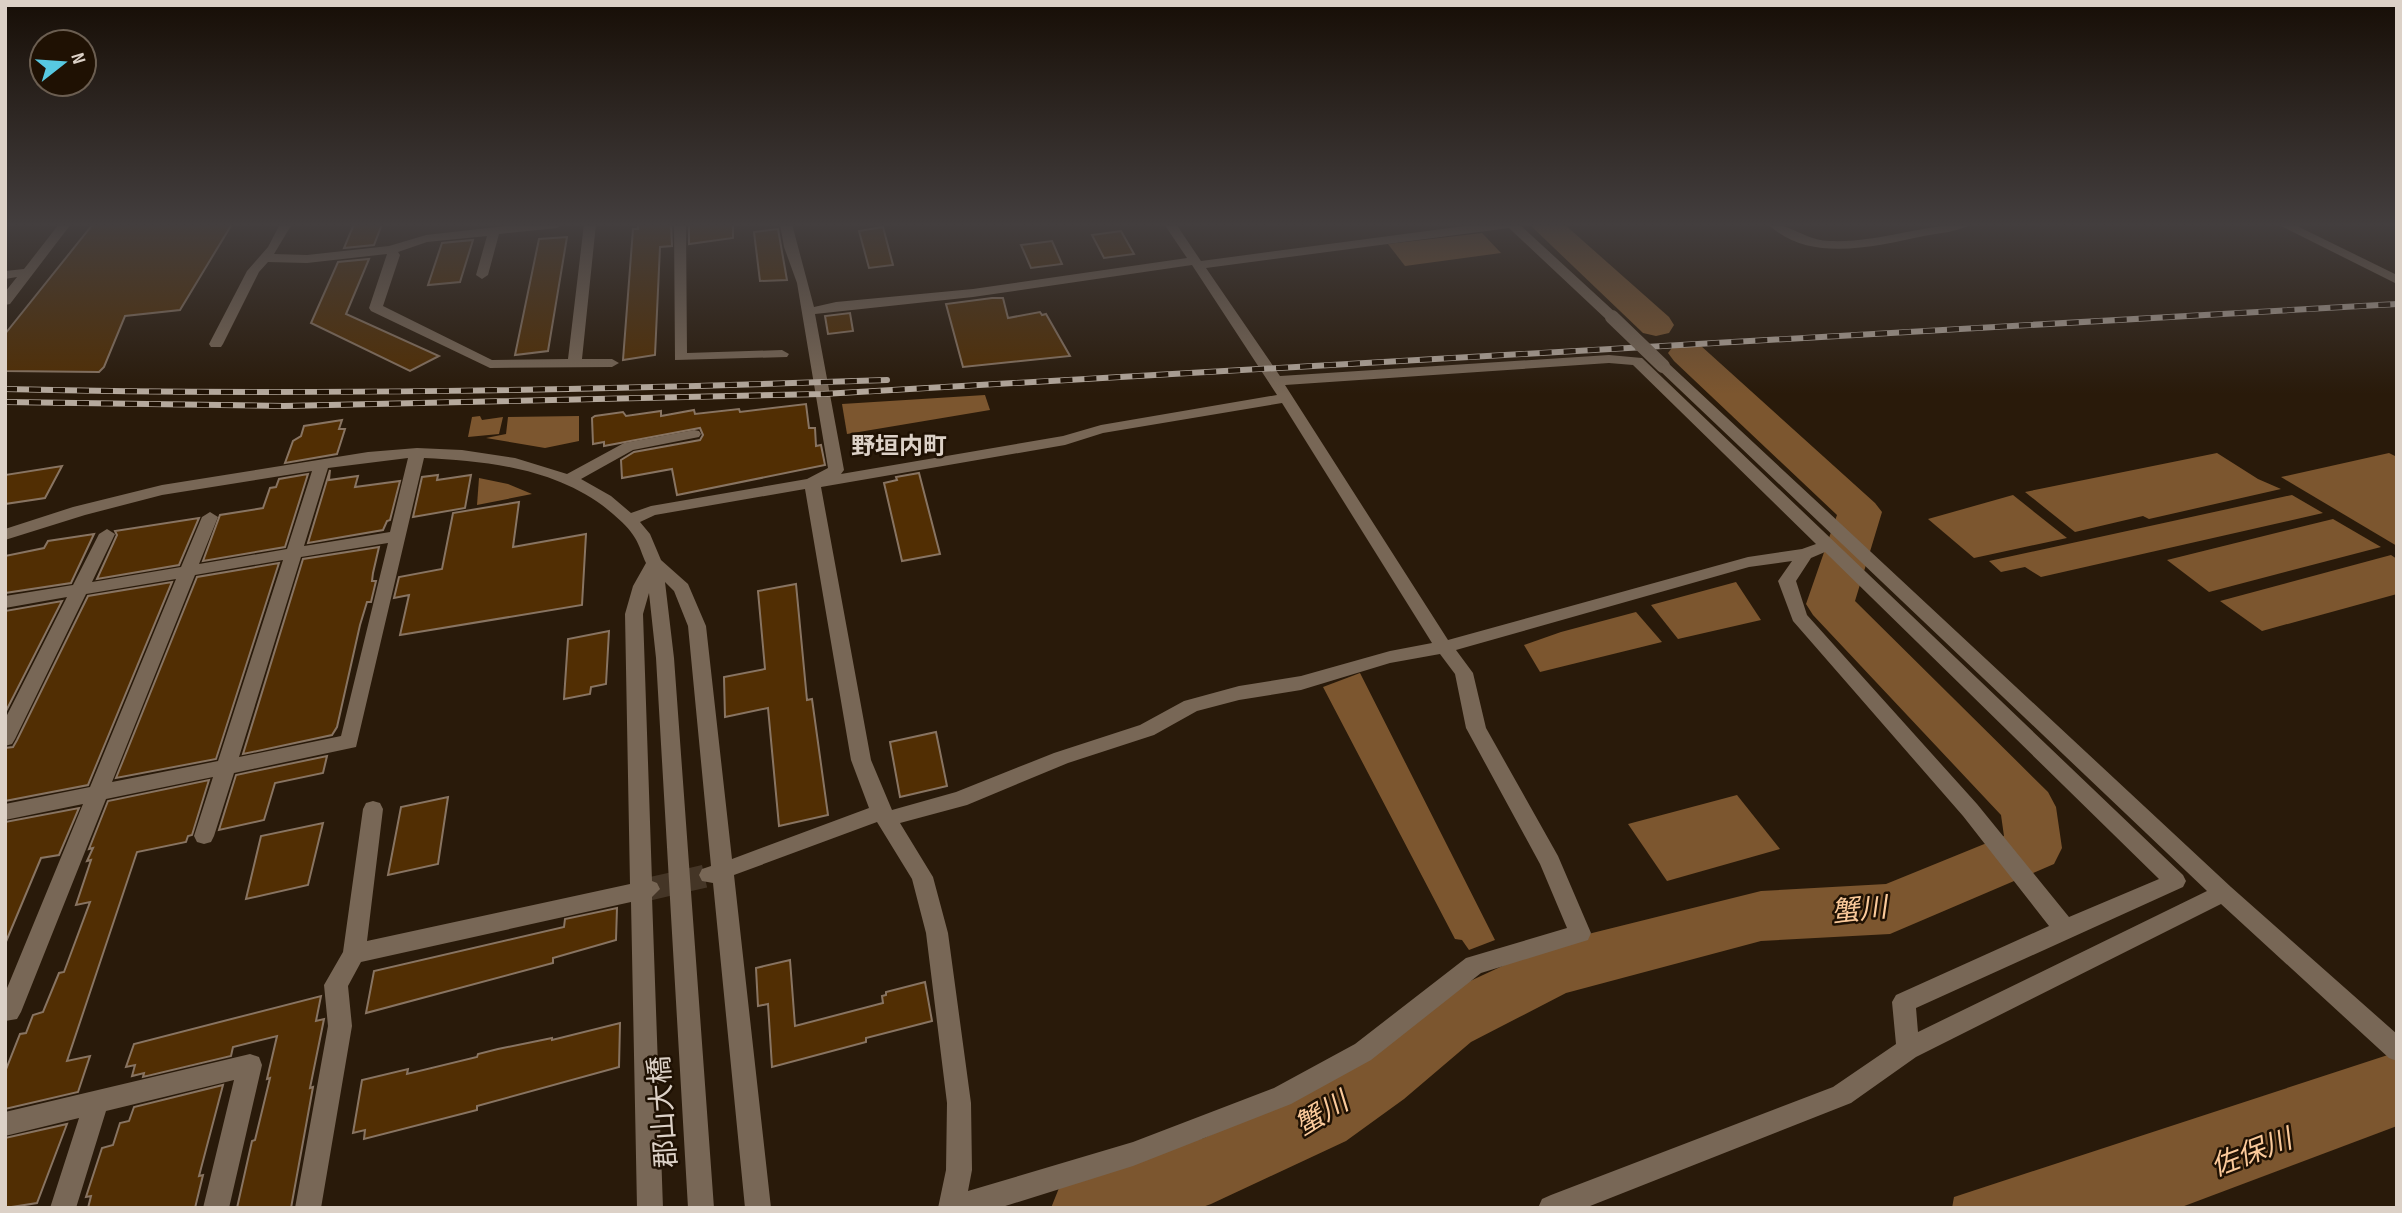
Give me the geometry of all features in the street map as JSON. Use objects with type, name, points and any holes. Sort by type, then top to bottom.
[{"type":"street","points":[[5,301],[21,281]]},
{"type":"street","points":[[216,344],[249,281]]},
{"type":"street","points":[[385,281],[376,308],[490,365],[612,363]]},
{"type":"street","points":[[575,363],[584,281]]},
{"type":"street","points":[[680,281],[680,357],[782,354]]},
{"type":"street","points":[[802,281],[836,470],[812,483]]},
{"type":"street","points":[[807,312],[836,306],[973,293],[1065,281]]},
{"type":"street","points":[[812,483],[861,760],[885,815],[922,877],[937,933],[960,1103],[959,1170],[953,1208],[1133,1154],[1282,1096],[1363,1052],[1474,965],[1580,933],[1550,862],[1476,728],[1464,673],[1444,647],[1208,281]]},
{"type":"street","points":[[1572,281],[2223,893],[2397,1050]]},
{"type":"street","points":[[1275,381],[1609,359],[1637,361],[1825,546],[2175,881],[1904,1002],[1908,1049]]},
{"type":"street","points":[[629,520],[651,511],[1065,440],[1101,429],[1284,398]]},
{"type":"street","points":[[569,479],[629,446],[694,434]]},
{"type":"street","points":[[5,812],[349,742],[416,453]]},
{"type":"street","points":[[5,535],[79,511],[162,490],[322,464],[416,453],[461,455],[515,463],[569,479],[605,499],[629,520],[642,534],[654,563],[682,588],[697,626],[717,873],[758,1208]]},
{"type":"street","points":[[204,836],[322,464]]},
{"type":"street","points":[[9,1012],[210,517]]},
{"type":"street","points":[[5,739],[107,534]]},
{"type":"street","points":[[5,602],[396,536]]},
{"type":"street","points":[[717,873],[885,815],[960,799],[1061,758],[1147,730],[1191,706],[1239,693],[1301,683],[1390,657],[1444,647],[1748,562],[1805,554],[1825,546]]},
{"type":"street","points":[[1805,554],[1787,581],[1799,617],[1970,810],[2065,929]]},
{"type":"street","points":[[650,1208],[645,890],[634,614],[642,586],[654,563]]},
{"type":"street","name":"郡山大橋","points":[[654,563],[664,658],[701,1208]]},
{"type":"street","points":[[309,1208],[340,1026],[336,985],[354,954],[373,809]]},
{"type":"street","points":[[354,954],[645,890]]},
{"type":"street","points":[[1551,1208],[1842,1095],[1908,1049],[2223,893]]},
{"type":"street","points":[[5,1124],[250,1065],[216,1208]]},
{"type":"street","points":[[63,1208],[97,1101]]},
{"type":"water","points":[[985,395],[990,410],[847,434],[842,404]]},
{"type":"water","points":[[480,416],[482,420],[503,417],[499,434],[468,437],[472,417]]},
{"type":"water","points":[[579,416],[579,441],[545,448],[486,438],[506,434],[508,417]]},
{"type":"water","points":[[2217,453],[2258,479],[2281,489],[2149,519],[2143,516],[2075,532],[2025,492]]},
{"type":"water","points":[[2389,453],[2397,457],[2397,546],[2281,477]]},
{"type":"water","points":[[479,478],[508,484],[532,494],[477,505]]},
{"type":"water","points":[[2013,495],[2067,538],[1974,558],[1928,519]]},
{"type":"water","points":[[2292,495],[2323,513],[2041,577],[2025,567],[2001,572],[1989,561]]},
{"type":"water","points":[[2333,519],[2381,547],[2209,592],[2167,560]]},
{"type":"water","points":[[2391,555],[2397,559],[2397,594],[2262,631],[2220,601]]},
{"type":"water","points":[[1736,582],[1761,620],[1678,639],[1651,605]]},
{"type":"water","points":[[1636,612],[1662,642],[1540,672],[1524,645],[1561,632]]},
{"type":"water","points":[[1360,673],[1495,940],[1469,950],[1462,940],[1455,939],[1323,687]]},
{"type":"water","points":[[1737,795],[1780,849],[1667,881],[1628,824]]},
{"type":"water","name":"佐保川","points":[[2397,1052],[2397,1126],[2179,1208],[1952,1208],[1954,1197]]},
{"type":"building","points":[[48,281],[198,281],[180,310],[125,316],[104,367],[99,372],[5,371],[5,334]]},
{"type":"building","points":[[330,281],[360,281],[346,314],[439,356],[410,371],[311,323]]},
{"type":"building","points":[[429,281],[460,281],[460,282],[428,285]]},
{"type":"building","points":[[530,281],[560,281],[548,351],[515,355]]},
{"type":"building","points":[[629,281],[658,281],[655,355],[623,360]]},
{"type":"building","points":[[1003,298],[1008,318],[1040,312],[1042,315],[1046,314],[1070,356],[963,367],[946,304]]},
{"type":"building","points":[[850,313],[853,331],[828,334],[825,316]]},
{"type":"building","points":[[806,404],[809,428],[815,428],[816,446],[821,445],[825,465],[677,495],[672,469],[622,478],[621,460],[634,452],[700,440],[703,435],[700,428],[604,446],[604,442],[593,444],[592,418],[595,416],[623,412],[626,416],[661,411],[661,416],[694,410],[695,414],[739,409],[740,412]]},
{"type":"building","points":[[342,420],[339,429],[345,429],[337,454],[285,463],[293,441],[301,436],[304,426]]},
{"type":"building","points":[[62,466],[45,498],[5,504],[5,475]]},
{"type":"building","points":[[330,470],[329,480],[358,476],[355,487],[400,481],[390,520],[383,530],[308,543]]},
{"type":"building","points":[[919,473],[940,554],[902,561],[884,483],[897,480],[896,477]]},
{"type":"building","points":[[308,474],[285,547],[203,561],[220,515],[263,508],[270,488],[276,487],[279,479]]},
{"type":"building","points":[[438,475],[437,480],[471,475],[465,508],[413,517],[422,477]]},
{"type":"building","points":[[519,502],[513,547],[586,534],[582,605],[400,635],[409,595],[394,598],[399,577],[442,569],[453,513]]},
{"type":"building","points":[[199,518],[179,565],[97,579],[117,535],[115,531]]},
{"type":"building","points":[[94,534],[71,583],[5,593],[5,556],[44,548],[48,541]]},
{"type":"building","points":[[379,547],[373,573],[372,581],[376,581],[371,602],[367,602],[360,625],[337,727],[332,735],[243,754],[303,559]]},
{"type":"building","points":[[279,563],[216,759],[116,778],[197,577]]},
{"type":"building","points":[[172,582],[88,785],[5,801],[5,748],[13,747],[17,740],[88,596]]},
{"type":"building","points":[[796,584],[807,700],[812,699],[828,815],[779,826],[768,708],[725,717],[724,677],[765,669],[758,591]]},
{"type":"building","points":[[62,601],[5,713],[5,611]]},
{"type":"building","points":[[609,631],[606,684],[591,687],[590,694],[564,699],[568,639]]},
{"type":"building","points":[[936,732],[947,786],[900,797],[890,742]]},
{"type":"building","points":[[327,756],[323,773],[275,783],[264,820],[219,830],[236,775]]},
{"type":"building","points":[[209,780],[192,835],[188,836],[186,842],[137,852],[67,1061],[90,1056],[78,1092],[5,1109],[5,1072],[20,1034],[26,1033],[33,1015],[43,1012],[59,973],[64,972],[90,902],[76,905],[91,860],[87,861],[93,848],[89,849],[108,801]]},
{"type":"building","points":[[448,797],[438,864],[388,875],[401,807]]},
{"type":"building","points":[[79,808],[59,855],[41,858],[5,944],[5,822]]},
{"type":"building","points":[[323,823],[308,885],[246,899],[261,836]]},
{"type":"building","points":[[617,908],[616,940],[553,958],[553,963],[366,1013],[374,971],[564,927],[565,919]]},
{"type":"building","points":[[790,960],[795,1026],[883,1003],[882,996],[886,995],[886,992],[925,982],[932,1021],[772,1067],[768,1004],[758,1006],[756,968]]},
{"type":"building","points":[[321,996],[316,1021],[324,1019],[291,1208],[237,1208],[270,1078],[267,1079],[277,1036],[233,1047],[231,1056],[143,1077],[144,1073],[132,1076],[135,1065],[126,1067],[134,1044]]},
{"type":"building","points":[[620,1023],[619,1067],[477,1106],[477,1110],[364,1139],[365,1130],[353,1133],[362,1080],[408,1069],[407,1074],[477,1057],[478,1054],[498,1049],[552,1040]]},
{"type":"building","points":[[223,1085],[199,1176],[203,1175],[195,1208],[88,1208],[91,1196],[86,1197],[102,1148],[113,1145],[120,1123],[129,1121],[134,1107]]},
{"type":"building","points":[[67,1124],[37,1203],[5,1208],[5,1138]]},
{"type":"waterway","name":"蟹川","points":[[1607,281],[1656,325]]},
{"type":"waterway","name":"蟹川","points":[[1086,1208],[1211,1170],[1322,1118],[1381,1077],[1448,1022],[1552,970],[1761,916],[1890,909],[2034,848],[2028,807],[1830,604],[1860,512],[1687,353]]},
{"type":"tunnel","points":[[649,889],[710,875]]},
{"type":"railway","points":[[5,402],[284,406],[823,394],[2397,304]]},
{"type":"railway","points":[[5,389],[446,391],[887,380]]},
{"type":"district","name":"野垣内町","points":[[899,446]]}]
